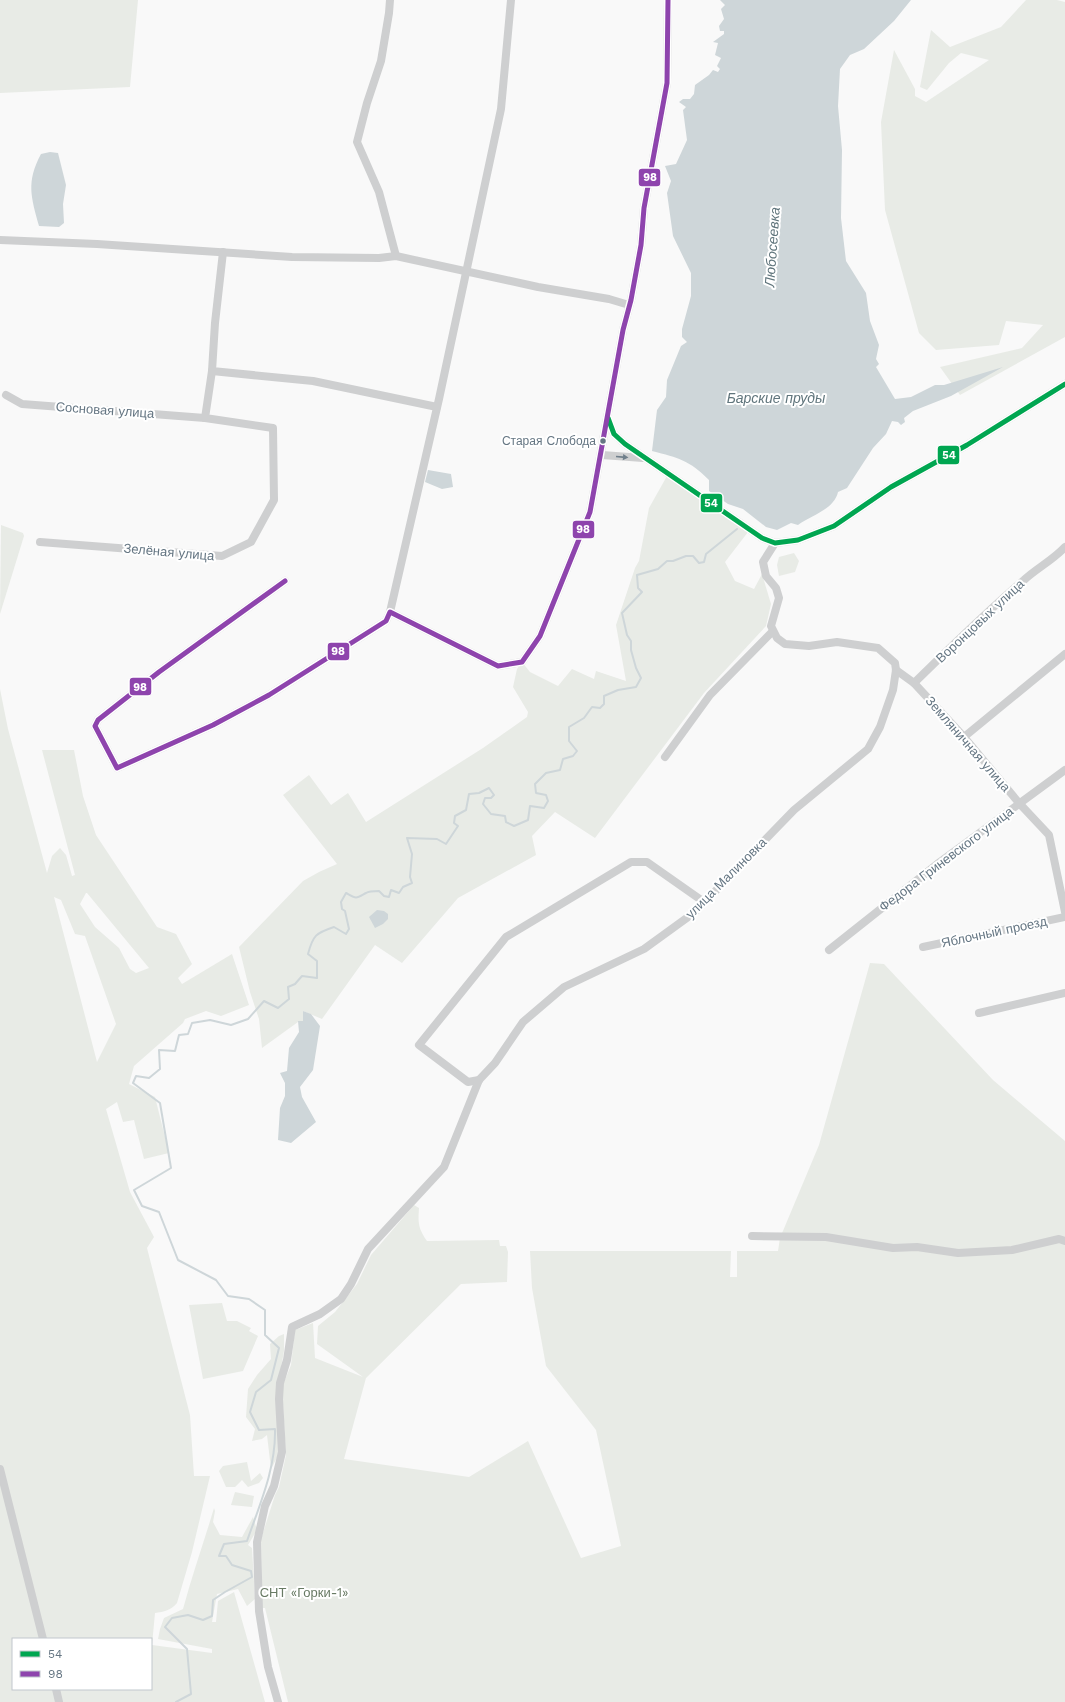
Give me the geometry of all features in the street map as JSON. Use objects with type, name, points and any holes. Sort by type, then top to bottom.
[{"type":"street","points":[[390,0],[382,61],[366,104],[357,142],[380,192],[396,256]]},
{"type":"street","points":[[285,580],[159,672],[98,720],[95,726],[117,768],[213,725],[269,695],[386,621],[390,612],[437,407],[500,109],[511,0]]},
{"type":"street","points":[[390,612],[498,666],[522,662],[540,636],[590,512],[602,455],[623,330],[640,245],[644,208],[667,83],[668,0]]},
{"type":"street","points":[[0,240],[97,244],[292,257],[380,258],[396,256],[538,287],[609,299],[629,305]]},
{"type":"street","points":[[205,418],[212,370],[214,323],[223,252]]},
{"type":"street","points":[[212,370],[313,381],[437,407]]},
{"type":"street","points":[[608,418],[614,434],[643,458],[762,538],[775,543],[798,540],[834,526],[891,487],[968,445],[1065,384]]},
{"type":"street","name":"Сосновая улица","points":[[6,395],[22,404],[205,418]]},
{"type":"street","name":"Зелёная улица","points":[[40,542],[222,556],[251,542],[274,500],[273,428],[205,418]]},
{"type":"street","points":[[605,437],[614,434]]},
{"type":"street","points":[[602,455],[643,458]]},
{"type":"street","points":[[775,543],[763,562],[766,576],[776,588],[779,598],[771,626],[772,632],[777,638],[786,644],[809,646],[837,642],[878,648],[895,663],[896,670],[914,683]]},
{"type":"street","name":"Воронцовых улица","points":[[914,683],[965,633],[1025,579],[1065,547]]},
{"type":"street","points":[[665,757],[710,695],[772,632]]},
{"type":"street","points":[[964,737],[1065,654]]},
{"type":"street","name":"улица Малиновка","points":[[479,1080],[495,1064],[523,1022],[564,987],[644,949],[695,912],[794,810],[868,749],[880,727],[893,690],[896,670]]},
{"type":"street","name":"Земляничная улица","points":[[914,683],[964,737],[1018,804],[1049,835],[1065,912]]},
{"type":"street","name":"Федора Гриневского улица","points":[[829,950],[940,862],[1065,770]]},
{"type":"street","points":[[479,1080],[468,1082],[419,1045],[506,937],[631,862],[647,862],[704,902]]},
{"type":"street","name":"Яблочный проезд","points":[[923,947],[1065,917]]},
{"type":"street","points":[[979,1013],[1065,993]]},
{"type":"street","points":[[278,1702],[268,1667],[259,1611],[257,1542],[265,1506],[274,1486],[282,1452],[279,1399],[280,1383],[287,1360],[292,1327],[320,1314],[341,1299],[351,1284],[368,1249],[444,1167],[479,1080]]},
{"type":"street","points":[[752,1236],[826,1237],[893,1248],[918,1247],[958,1253],[1012,1250],[1059,1239],[1065,1241]]},
{"type":"street","points":[[0,1470],[43,1638]]},
{"type":"street","points":[[56,1690],[60,1702]]},
{"type":"green space","points":[[0,0],[138,0],[130,87],[0,93]]},
{"type":"green space","points":[[1026,0],[1057,0],[1065,2],[1065,337],[960,395],[940,367],[1022,348],[1043,325],[1006,321],[999,345],[936,350],[919,333],[885,210],[881,122],[894,50],[915,89],[915,96],[926,102],[989,60],[961,53],[949,63],[927,90],[920,87],[931,30],[950,47],[1001,27]]},
{"type":"green space","points":[[667,476],[748,532],[725,562],[735,581],[754,589],[762,574],[771,604],[766,626],[704,693],[595,838],[555,812],[532,836],[536,855],[458,898],[402,963],[375,945],[322,1019],[303,1011],[303,1021],[298,1022],[262,1048],[259,1019],[250,992],[239,947],[303,881],[337,864],[283,795],[309,775],[331,805],[348,793],[366,822],[483,748],[527,717],[528,712],[513,687],[517,669],[522,662],[530,672],[558,686],[572,669],[594,679],[596,671],[626,681],[616,625],[635,568],[639,561],[649,508]]},
{"type":"green space","points":[[1,525],[23,533],[24,536],[0,614]]},
{"type":"green space","points":[[794,553],[799,561],[795,572],[779,576],[777,565],[779,557]]},
{"type":"green space","points":[[0,689],[8,729],[47,873],[52,856],[60,848],[66,855],[72,876],[75,875],[42,750],[74,750],[83,796],[96,835],[157,927],[176,934],[192,964],[178,978],[182,984],[232,954],[249,1005],[221,1016],[206,1011],[185,1019],[183,1023],[134,1066],[129,1084],[155,1097],[169,1153],[144,1159],[134,1120],[123,1122],[117,1102],[106,1109],[130,1192],[154,1237],[147,1248],[190,1415],[194,1476],[210,1476],[192,1552],[177,1603],[167,1610],[155,1613],[152,1645],[212,1653],[212,1649],[158,1639],[160,1629],[164,1618],[183,1609],[214,1508],[215,1511],[213,1522],[220,1535],[242,1537],[253,1517],[257,1530],[248,1545],[252,1548],[255,1599],[247,1606],[238,1589],[217,1594],[212,1622],[216,1622],[218,1601],[234,1592],[265,1702],[0,1702]],"holes":[[[87,893],[149,968],[136,973],[130,969],[119,948],[95,927],[80,904]],[[54,897],[61,900],[75,934],[85,936],[116,1024],[97,1062]]]},
{"type":"green space","name":"СНТ «Горки-1»","points":[[870,963],[884,964],[993,1080],[1065,1141],[1065,1702],[288,1702],[265,1608],[262,1608],[261,1539],[279,1487],[286,1455],[282,1387],[291,1365],[295,1330],[313,1323],[315,1358],[363,1377],[317,1344],[318,1326],[335,1312],[357,1284],[371,1255],[414,1205],[419,1208],[419,1225],[427,1241],[499,1240],[500,1246],[506,1246],[508,1252],[507,1282],[461,1284],[366,1378],[344,1459],[469,1477],[528,1441],[581,1558],[621,1546],[596,1430],[546,1366],[532,1288],[530,1251],[731,1251],[730,1277],[737,1277],[737,1251],[778,1251],[780,1238],[819,1145]]},
{"type":"green space","points":[[222,1303],[227,1321],[237,1321],[251,1328],[249,1331],[258,1336],[243,1371],[203,1379],[189,1305]]},
{"type":"green space","points":[[284,1334],[284,1351],[277,1390],[279,1454],[271,1469],[267,1435],[262,1439],[252,1441],[255,1429],[246,1417],[248,1389],[257,1375],[271,1359],[270,1344],[279,1336]]},
{"type":"green space","points":[[247,1462],[251,1481],[260,1473],[263,1478],[259,1483],[248,1487],[242,1480],[235,1487],[226,1487],[219,1471],[223,1466]]},
{"type":"green space","points":[[235,1492],[254,1496],[252,1507],[231,1505]]},
{"type":"water","name":"Барские пруды","points":[[720,0],[911,0],[894,21],[864,49],[850,55],[840,69],[838,106],[842,150],[841,218],[846,261],[866,293],[870,321],[879,345],[876,359],[879,364],[876,367],[895,399],[911,397],[935,385],[944,385],[1003,367],[951,396],[913,411],[904,418],[905,422],[901,425],[898,422],[892,421],[886,434],[873,448],[847,488],[838,492],[836,498],[827,508],[798,525],[791,523],[777,530],[766,527],[743,509],[728,504],[709,491],[709,480],[689,464],[677,458],[652,451],[657,410],[666,397],[667,380],[681,346],[687,342],[682,337],[682,329],[691,296],[691,273],[673,236],[667,193],[671,181],[665,166],[676,164],[687,140],[683,110],[686,107],[679,102],[683,99],[690,99],[694,94],[695,85],[709,75],[713,70],[718,72],[720,69],[717,66],[721,58],[715,55],[718,43],[713,42],[724,34],[724,31],[720,31],[719,26],[724,19],[721,9],[725,5]]},
{"type":"water","points":[[50,152],[58,153],[66,185],[63,204],[64,223],[59,227],[39,226],[31,190],[33,173],[41,154]]},
{"type":"water","points":[[428,470],[451,474],[453,487],[442,489],[425,482]]},
{"type":"water","points":[[377,910],[384,911],[388,914],[388,919],[383,924],[375,928],[369,917]]},
{"type":"water","points":[[303,1011],[311,1014],[320,1026],[313,1070],[300,1087],[302,1097],[316,1122],[291,1143],[278,1140],[280,1108],[285,1096],[285,1083],[280,1073],[287,1071],[289,1048],[299,1032],[298,1021],[303,1021]]},
{"type":"waterway","name":"Любосеевка","points":[[176,1702],[191,1694],[187,1649],[165,1627],[172,1618],[188,1615],[203,1620],[212,1616],[213,1600],[252,1577],[251,1571],[232,1565],[226,1556],[219,1556],[224,1544],[247,1541],[262,1500],[273,1458],[275,1429],[259,1430],[250,1412],[256,1392],[271,1380],[279,1348],[265,1335],[265,1310],[249,1299],[228,1296],[216,1280],[178,1260],[159,1212],[142,1206],[134,1190],[171,1168],[160,1103],[133,1083],[136,1076],[149,1078],[160,1069],[159,1050],[175,1051],[179,1035],[188,1034],[192,1023],[210,1020],[231,1025],[248,1019],[264,1001],[278,1008],[289,999],[288,987],[295,984],[302,976],[317,978],[317,961],[308,954],[310,948],[316,936],[328,929],[334,927],[346,934],[349,929],[345,911],[342,909],[341,902],[346,893],[356,898],[372,891],[379,891],[384,896],[389,897],[391,890],[399,893],[403,887],[412,883],[410,877],[412,854],[407,838],[437,839],[446,844],[458,826],[454,823],[455,816],[466,810],[469,794],[479,793],[489,788],[494,795],[491,798],[485,798],[483,804],[491,814],[505,816],[506,822],[514,826],[528,820],[530,806],[544,808],[548,801],[546,795],[536,793],[535,784],[546,773],[560,770],[563,759],[573,756],[577,751],[569,741],[569,727],[584,718],[592,707],[600,708],[604,704],[604,696],[618,690],[636,687],[641,678],[636,668],[631,650],[631,641],[627,635],[622,613],[642,592],[638,588],[637,575],[658,569],[667,561],[673,561],[686,556],[693,556],[699,563],[704,562],[706,554],[737,529]]},
{"type":"transit line","name":"98","points":[[285,581],[159,672],[98,720],[95,726],[117,768],[213,725],[269,695],[386,621],[390,612],[498,666],[522,662],[540,636],[590,512],[623,330],[631,300],[641,245],[644,208],[667,83],[668,0]]},
{"type":"transit line","name":"54","points":[[608,418],[614,434],[625,444],[762,538],[775,543],[798,540],[834,526],[891,487],[967,445],[1065,384]]},
{"type":"place","name":"Старая Слобода","points":[[603,441]]}]
